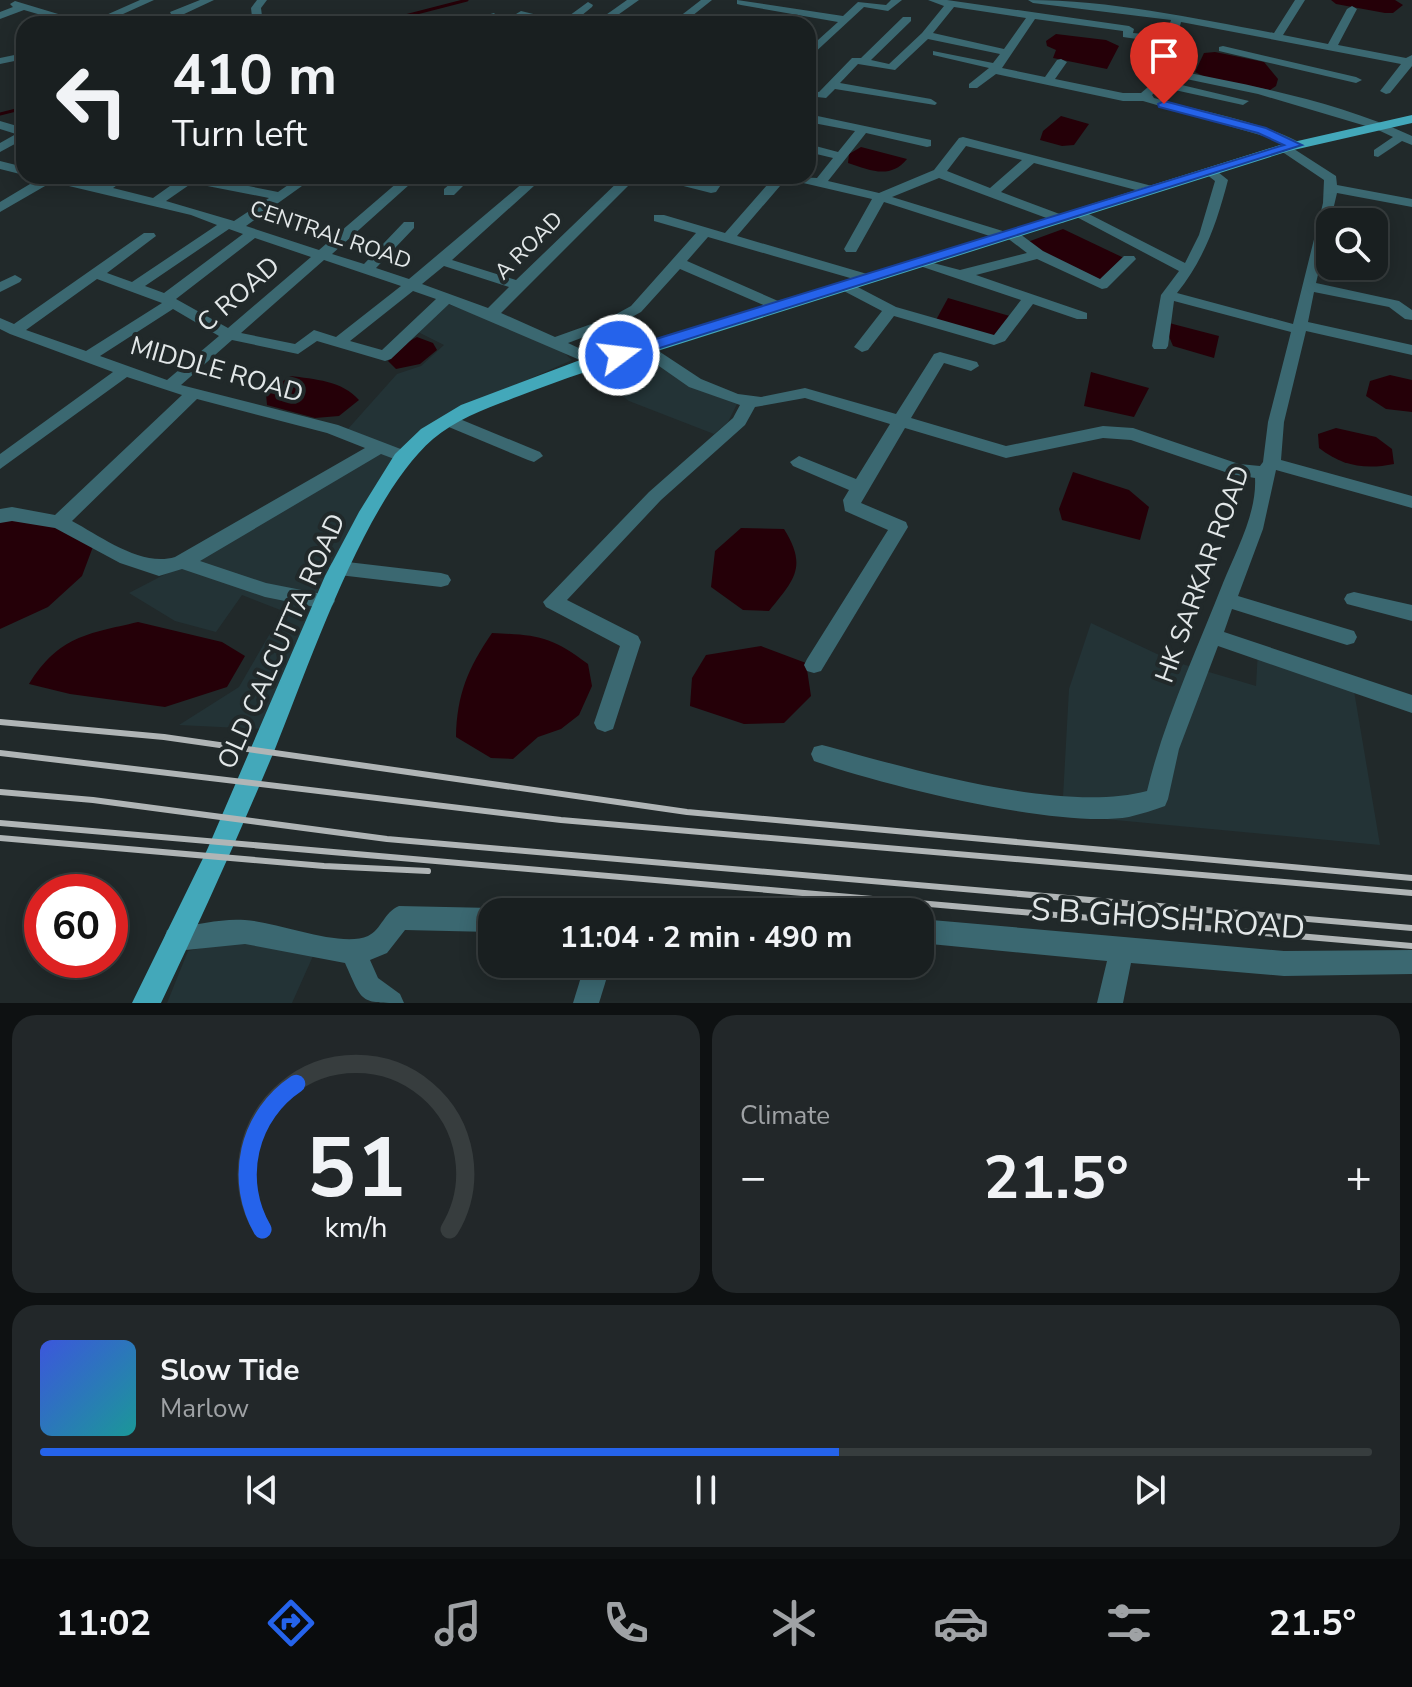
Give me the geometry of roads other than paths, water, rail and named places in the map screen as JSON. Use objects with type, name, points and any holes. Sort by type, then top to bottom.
[{"type":"main road","name":"OLD CALCUTTA ROAD","points":[[146,1003],[217,857],[339,568],[369,512],[405,457],[428,433],[468,409],[594,361],[645,349],[1290,146],[1412,119]]},
{"type":"street","points":[[111,16],[149,0]]},
{"type":"street","points":[[177,16],[174,14],[209,0]]},
{"type":"street","points":[[610,16],[634,0]]},
{"type":"street","points":[[686,16],[707,0]]},
{"type":"street","points":[[793,0],[799,0]]},
{"type":"street","points":[[814,16],[826,0]]},
{"type":"street","points":[[816,48],[864,2],[888,8],[897,0]]},
{"type":"street","points":[[933,0],[1129,29],[1127,35],[1169,40]]},
{"type":"street","points":[[1040,0],[1128,5],[1163,15],[1410,61]]},
{"type":"street","points":[[1163,15],[1172,0]]},
{"type":"street","points":[[1277,36],[1300,0]]},
{"type":"street","points":[[0,16],[25,2]]},
{"type":"street","points":[[0,6],[25,2],[62,16]]},
{"type":"street","points":[[741,2],[805,16]]},
{"type":"street","points":[[816,95],[822,96],[856,60],[891,68],[926,35],[951,4]]},
{"type":"street","points":[[574,16],[588,5]]},
{"type":"street","points":[[774,16],[782,9]]},
{"type":"street","points":[[1332,46],[1352,9]]},
{"type":"street","points":[[521,14],[529,16]]},
{"type":"street","points":[[973,86],[1009,53],[1032,16]]},
{"type":"street","points":[[1148,97],[1146,94],[1161,77],[1177,17]]},
{"type":"street","points":[[816,18],[846,20]]},
{"type":"street","points":[[864,61],[907,19]]},
{"type":"street","points":[[926,35],[1009,53]]},
{"type":"street","points":[[948,40],[933,57],[1123,97],[1148,97],[1279,136],[1331,179],[1331,188],[1412,203]]},
{"type":"street","points":[[1223,49],[1356,80]]},
{"type":"street","points":[[1333,74],[1350,50]]},
{"type":"street","points":[[1386,91],[1410,61]]},
{"type":"street","points":[[1047,82],[1061,62]]},
{"type":"street","points":[[1161,77],[1243,101]]},
{"type":"street","points":[[1161,77],[1260,91],[1380,126],[1406,139]]},
{"type":"street","points":[[1395,77],[1412,82]]},
{"type":"street","points":[[831,85],[931,103]]},
{"type":"street","points":[[816,120],[927,143]]},
{"type":"street","points":[[819,184],[863,129]]},
{"type":"street","points":[[1378,153],[1406,139]]},
{"type":"street","points":[[851,249],[880,197],[939,173],[963,141],[1151,190]]},
{"type":"street","points":[[816,150],[840,156]]},
{"type":"street","points":[[991,194],[1031,159]]},
{"type":"street","points":[[1160,346],[1168,295],[1188,270],[1206,235],[1219,194],[1222,180],[1208,171]]},
{"type":"street","points":[[939,173],[1060,219]]},
{"type":"street","points":[[816,183],[880,197],[1006,234],[1038,254],[1102,285],[1129,259]]},
{"type":"street","points":[[0,208],[38,184]]},
{"type":"street","name":"CENTRAL ROAD","points":[[78,184],[232,224],[367,269],[491,314],[594,361]]},
{"type":"street","points":[[102,190],[111,184]]},
{"type":"street","points":[[156,202],[181,184]]},
{"type":"street","points":[[224,184],[280,196]]},
{"type":"street","points":[[134,287],[298,184]]},
{"type":"street","name":"C ROAD","points":[[169,387],[404,184]]},
{"type":"street","points":[[449,192],[458,184]]},
{"type":"street","points":[[338,343],[442,261],[530,184]]},
{"type":"street","name":"A ROAD","points":[[491,314],[623,184]]},
{"type":"street","points":[[688,184],[711,189],[715,184]]},
{"type":"street","points":[[729,237],[775,184]]},
{"type":"street","name":"HK SARKAR ROAD","points":[[822,754],[932,785],[1009,797],[1091,808],[1144,806],[1157,799],[1168,749],[1213,636],[1265,490],[1276,422],[1330,203],[1331,188]]},
{"type":"street","points":[[1078,214],[1188,270]]},
{"type":"street","points":[[659,218],[869,279]]},
{"type":"street","points":[[367,269],[409,225]]},
{"type":"street","points":[[557,342],[616,320],[636,309],[706,231]]},
{"type":"street","points":[[88,357],[169,301],[253,233]]},
{"type":"street","points":[[8,327],[96,274],[149,236]]},
{"type":"street","points":[[958,275],[1038,254]]},
{"type":"street","points":[[442,261],[519,286]]},
{"type":"street","points":[[679,263],[780,307]]},
{"type":"street","points":[[918,263],[985,282],[1028,300],[1082,316]]},
{"type":"street","points":[[96,274],[169,301],[229,335],[298,349],[314,335],[385,356],[447,297]]},
{"type":"street","points":[[0,288],[15,279]]},
{"type":"street","points":[[845,286],[891,310],[994,340],[1000,338],[1028,300]]},
{"type":"street","points":[[1308,286],[1394,304],[1410,316]]},
{"type":"street","points":[[1168,295],[1412,350]]},
{"type":"street","points":[[862,347],[891,310]]},
{"type":"street","name":"MIDDLE ROAD","points":[[8,327],[169,387],[332,429],[405,457]]},
{"type":"street","points":[[645,349],[695,383],[735,399],[761,402],[805,393],[1006,452],[1103,432],[1133,434],[1237,470],[1268,468],[1412,502]]},
{"type":"street","points":[[814,665],[899,527],[851,506],[859,487],[940,357],[971,366]]},
{"type":"street","points":[[0,463],[125,371]]},
{"type":"street","points":[[59,522],[194,393]]},
{"type":"street","points":[[605,723],[631,642],[553,602],[655,496],[739,421],[750,401]]},
{"type":"street","points":[[450,421],[534,456]]},
{"type":"street","points":[[0,516],[12,514],[59,522],[127,558],[159,569],[182,562],[380,447]]},
{"type":"street","points":[[799,462],[859,487]]},
{"type":"street","points":[[182,562],[265,590],[325,601]]},
{"type":"street","points":[[339,568],[441,580]]},
{"type":"street","points":[[1354,599],[1412,613]]},
{"type":"street","points":[[1226,600],[1347,637]]},
{"type":"street","points":[[1213,636],[1412,704]]},
{"type":"street","points":[[176,939],[226,932],[249,933],[352,949],[378,946],[399,918],[478,920]]},
{"type":"street","name":"S B GHOSH ROAD","points":[[934,933],[1121,953],[1267,962],[1412,962]]},
{"type":"street","points":[[352,949],[369,987],[391,1003]]},
{"type":"street","points":[[1110,1003],[1121,953]]},
{"type":"street","points":[[586,1003],[594,978]]},
{"type":"waterway","points":[[405,16],[467,0]]},
{"type":"waterway","points":[[0,114],[16,110]]},
{"type":"railway","points":[[0,722],[164,737],[687,812],[1412,878]]},
{"type":"railway","points":[[0,753],[561,820],[1412,893]]},
{"type":"railway","points":[[0,792],[93,800],[387,839],[1412,928]]},
{"type":"railway","points":[[0,823],[1412,946]]},
{"type":"railway","points":[[0,838],[324,866],[428,871]]}]
